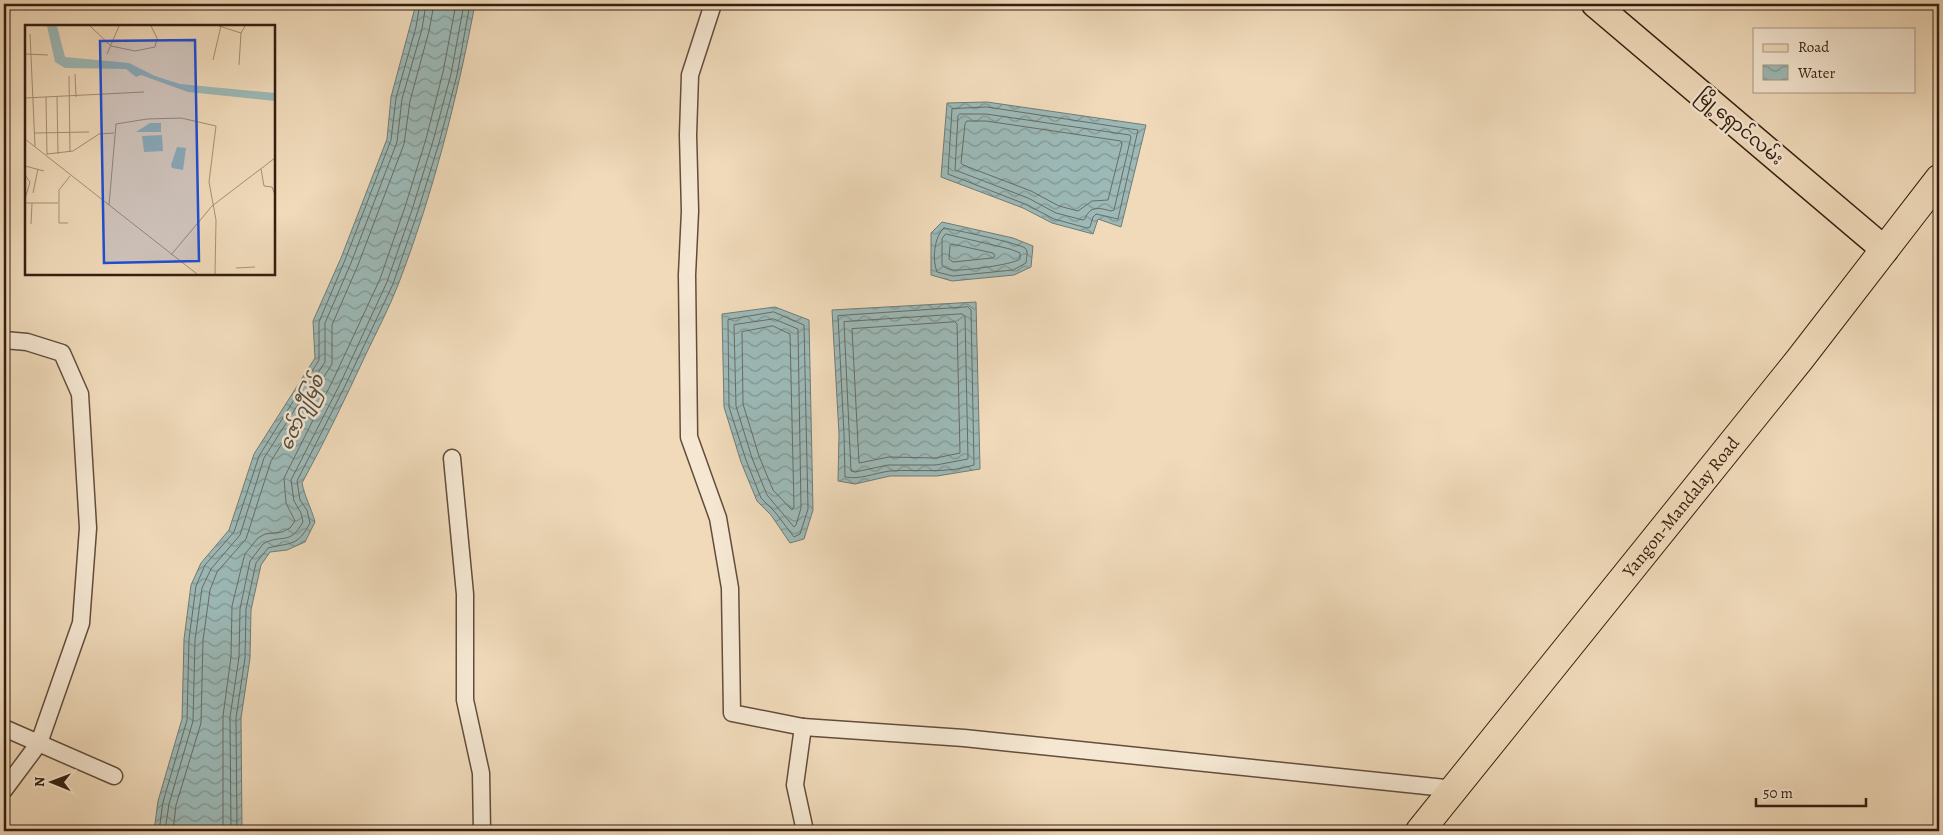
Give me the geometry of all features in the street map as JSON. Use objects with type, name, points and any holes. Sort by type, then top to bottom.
[{"type":"highway","name":"Yangon-Mandalay Road","points":[[1420,831],[1677,513],[1939,179]]},
{"type":"main road","name":"မြို့ရှောင်လမ်း","points":[[1595,4],[1885,250]]},
{"type":"street","points":[[713,4],[690,75],[688,135],[690,211],[687,276],[688,437],[718,518],[730,588],[732,713],[803,727],[964,738],[1455,789]]},
{"type":"street","points":[[4,340],[27,342],[62,353],[80,394],[88,528],[81,624],[39,743],[4,790]]},
{"type":"street","points":[[452,458],[465,594],[465,700],[480,773],[482,831]]},
{"type":"street","points":[[803,727],[795,785],[805,831]]},
{"type":"street","points":[[4,728],[114,776]]},
{"type":"water","name":"ဇော်ဂျီမြစ်","points":[[416,4],[475,4],[443,146],[411,251],[387,311],[302,483],[315,522],[305,542],[287,550],[270,552],[261,565],[251,610],[250,658],[241,718],[242,831],[154,831],[158,801],[182,719],[184,639],[191,585],[201,563],[229,530],[254,454],[315,358],[313,321],[341,258],[387,139],[391,97]]},
{"type":"water","points":[[987,102],[1146,125],[1121,227],[1098,219],[1093,234],[1052,223],[1023,208],[941,177],[947,103]]},
{"type":"water","points":[[942,222],[1013,238],[1033,246],[1031,267],[1014,275],[952,281],[931,275],[931,233]]},
{"type":"water","points":[[976,302],[980,469],[937,476],[890,476],[855,484],[838,481],[839,434],[832,310]]},
{"type":"water","points":[[775,307],[809,320],[813,510],[804,539],[790,543],[771,515],[757,501],[741,462],[724,407],[722,314]]}]
